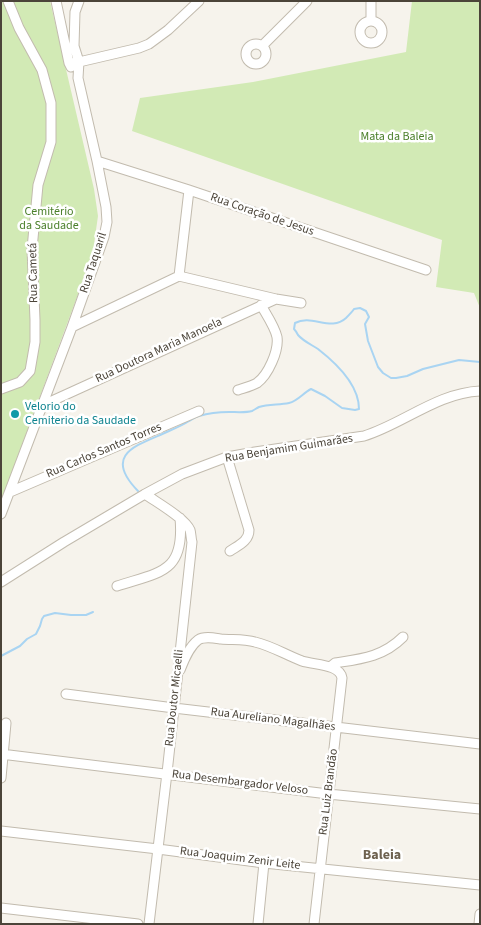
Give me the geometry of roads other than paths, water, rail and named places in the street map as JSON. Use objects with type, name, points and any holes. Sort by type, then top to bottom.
[{"type":"street","name":"Rua Cametá","points":[[1,389],[20,382],[30,371],[35,342],[32,249],[38,184],[51,142],[51,103],[42,70],[8,1]]},
{"type":"street","points":[[56,1],[68,63],[78,78]]},
{"type":"street","name":"Rua Taquaril","points":[[1,514],[104,237],[106,206],[78,78],[79,62],[74,46],[75,12],[79,1]]},
{"type":"street","points":[[68,63],[139,48],[149,44],[168,30],[199,1]]},
{"type":"street","points":[[262,46],[307,1]]},
{"type":"street","points":[[371,1],[371,21]]},
{"type":"street","name":"Rua Coração de Jesus","points":[[97,161],[190,190],[426,270]]},
{"type":"street","points":[[179,276],[190,190]]},
{"type":"street","points":[[72,327],[179,276],[300,303]]},
{"type":"street","name":"Rua Doutora Maria Manoela","points":[[43,405],[276,299]]},
{"type":"street","points":[[238,390],[257,382],[268,370],[275,357],[277,348],[276,336],[261,305]]},
{"type":"street","name":"Rua Benjamim Guimarães","points":[[1,582],[144,494],[182,474],[227,457],[376,433],[432,404],[453,396],[480,391]]},
{"type":"street","name":"Rua Carlos Santos Torres","points":[[10,492],[199,411]]},
{"type":"street","points":[[227,457],[249,530],[246,540],[230,551]]},
{"type":"street","name":"Rua Doutor Micaelli","points":[[144,494],[180,518],[190,530],[192,542],[168,773],[149,924]]},
{"type":"street","points":[[117,586],[156,574],[168,568],[175,559],[179,548],[181,534],[180,518]]},
{"type":"street","points":[[177,677],[193,645],[205,638],[254,642],[300,660],[330,667],[335,663],[372,656],[396,644],[403,637]]},
{"type":"street","name":"Rua Luiz Brandão","points":[[314,924],[342,678],[342,674],[338,670],[330,667]]},
{"type":"street","name":"Rua Aureliano Magalhães","points":[[66,694],[480,744]]},
{"type":"street","points":[[1,778],[6,723]]},
{"type":"street","name":"Rua Desembargador Veloso","points":[[3,754],[328,794],[480,809]]},
{"type":"street","name":"Rua Joaquim Zenir Leite","points":[[1,831],[264,863],[480,885]]},
{"type":"street","points":[[258,924],[264,863]]},
{"type":"street","points":[[1,908],[138,924]]},
{"type":"street","points":[[478,924],[480,914]]},
{"type":"waterway","points":[[138,491],[127,478],[123,468],[124,459],[128,452],[136,446],[198,416],[218,412],[250,412],[262,406],[289,403],[295,401],[311,389],[342,408],[359,409],[358,400],[351,383],[325,355],[300,337],[294,329],[295,323],[308,320],[328,323],[340,322],[354,309],[360,308],[366,311],[369,317],[365,324],[368,341],[378,367],[391,378],[407,376],[423,369],[459,360],[480,362]]},
{"type":"waterway","points":[[1,656],[20,646],[36,634],[44,616],[55,613],[86,615],[93,612]]},
{"type":"place","name":"Velorio do Cemiterio da Saudade","points":[[15,414]]},
{"type":"district","name":"Baleia","points":[[382,856]]},
{"type":"park label","name":"Mata da Baleia","points":[[397,137]]},
{"type":"park label","name":"Cemitério da Saudade","points":[[49,219]]}]
